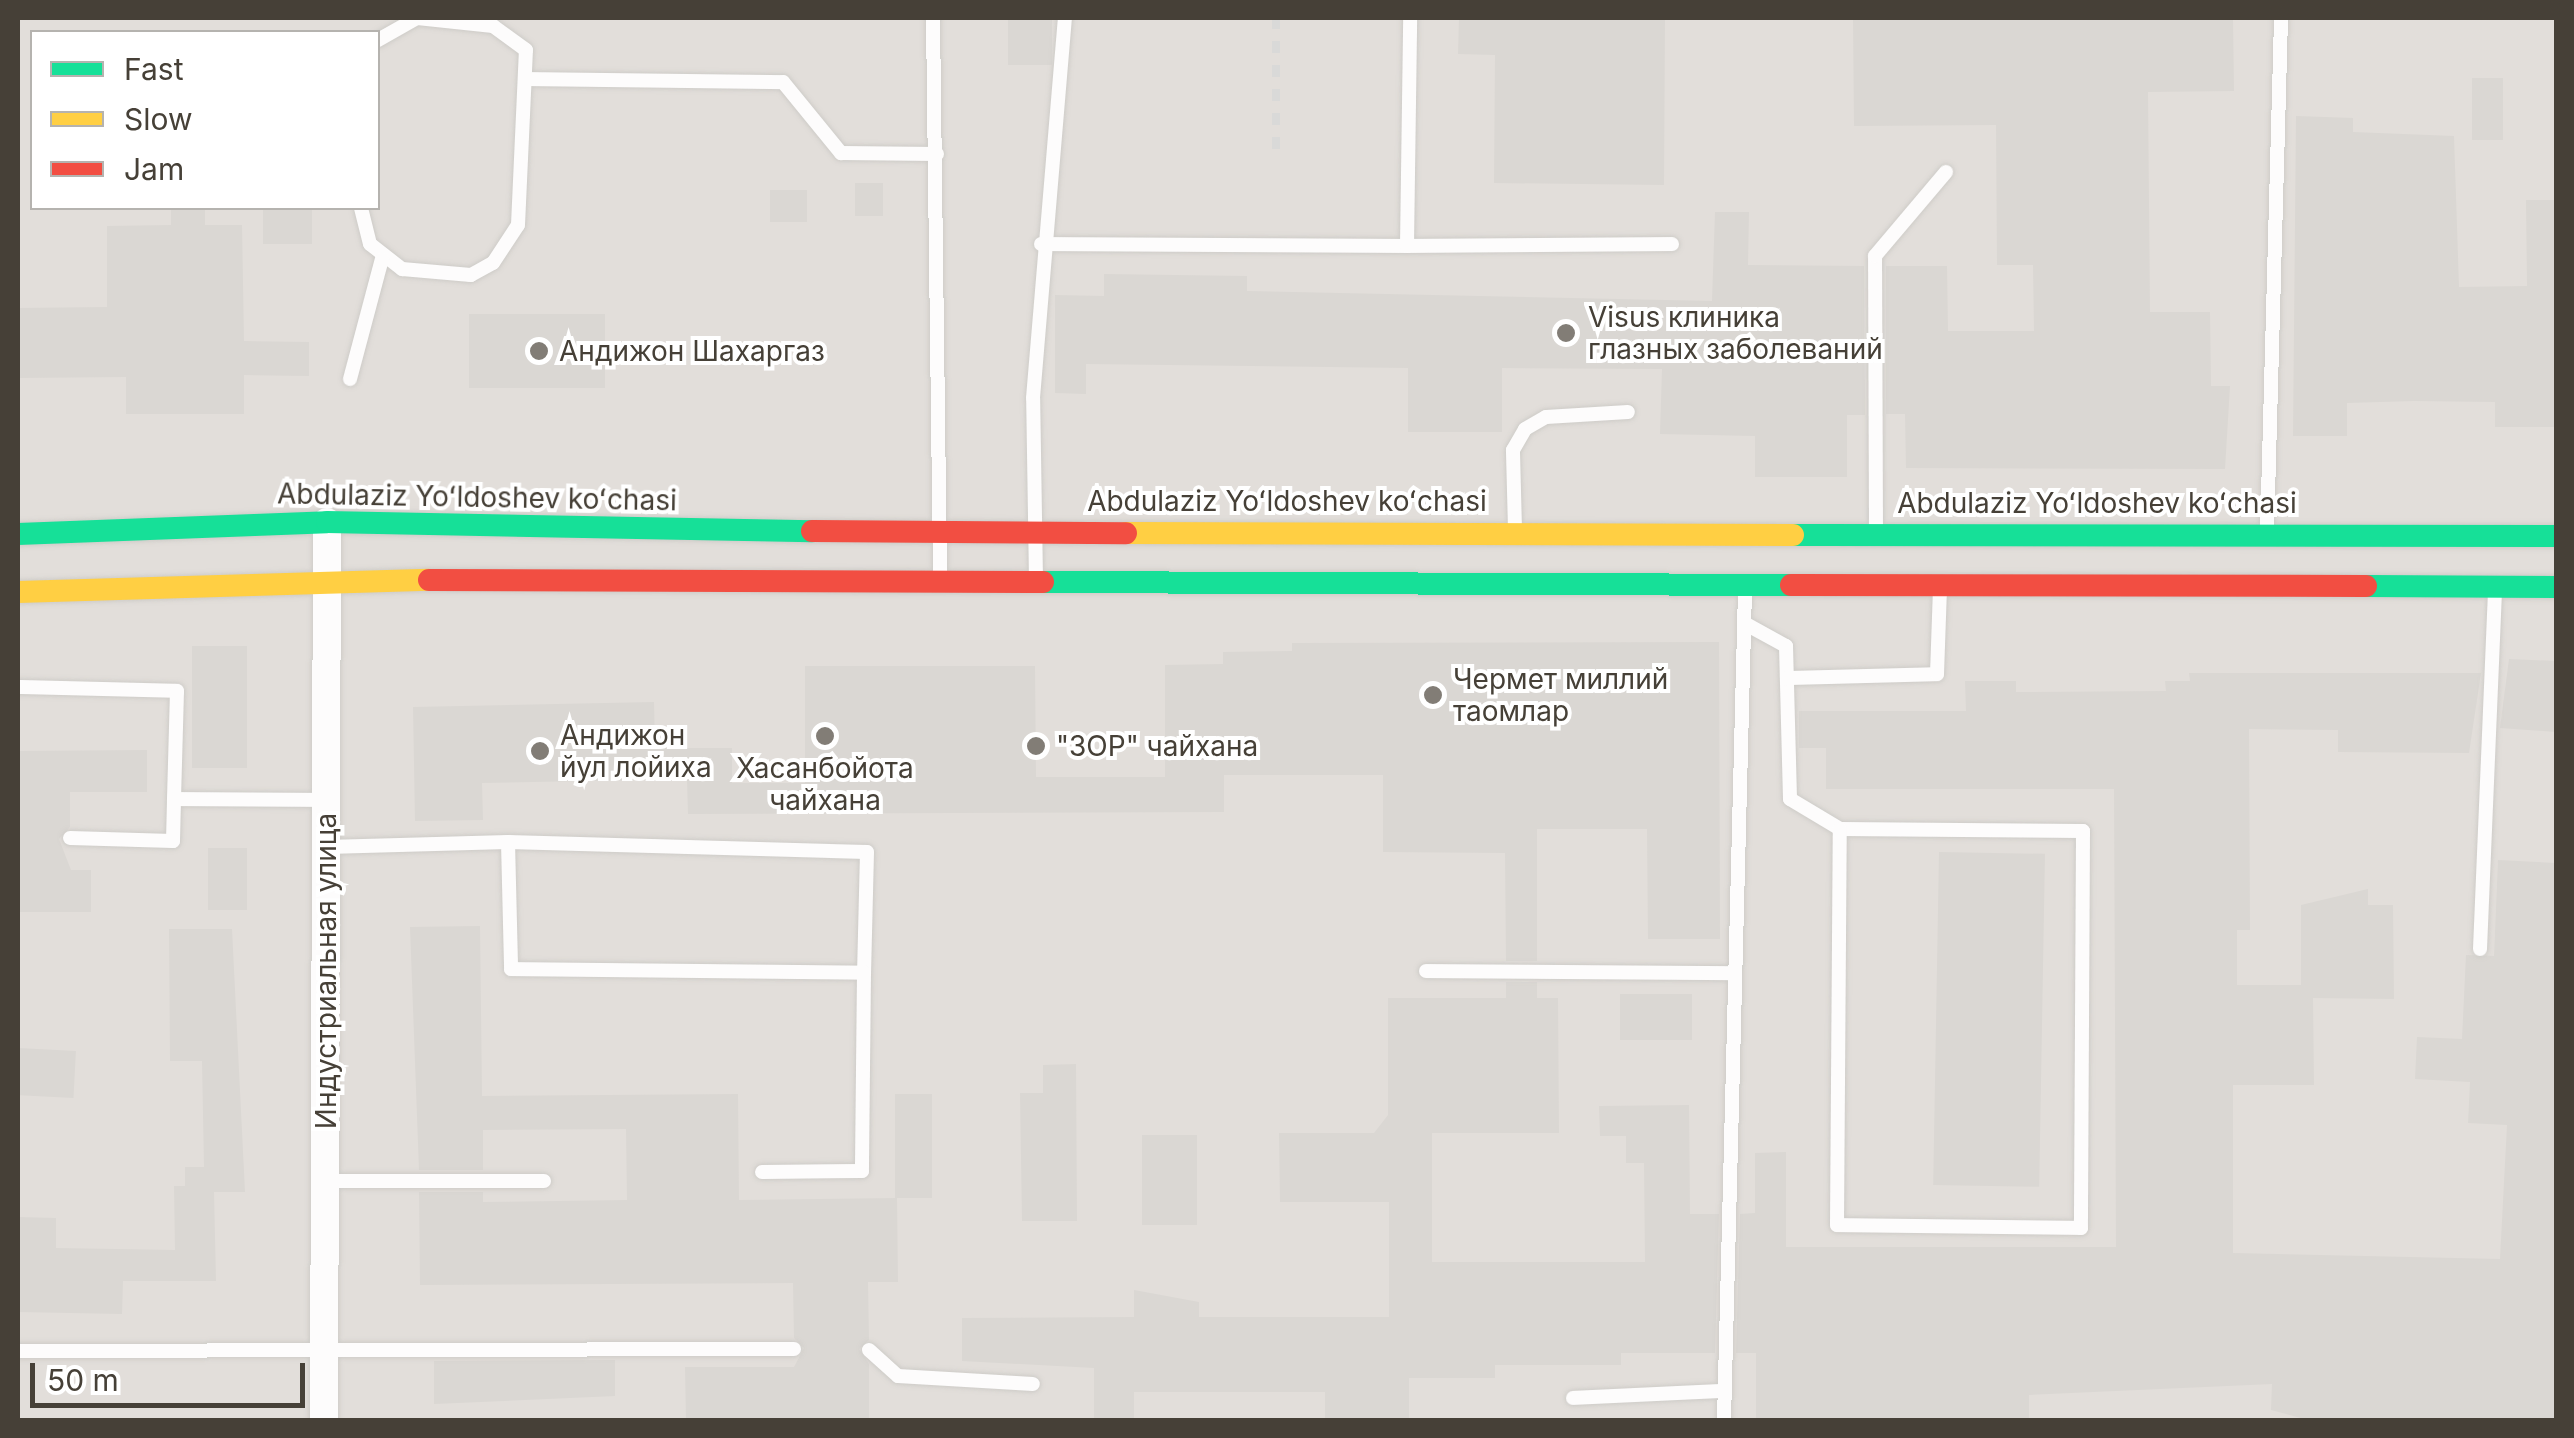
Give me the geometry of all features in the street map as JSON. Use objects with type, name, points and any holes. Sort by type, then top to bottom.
[{"type":"main road","name":"Abdulaziz Yoʻldoshev koʻchasi","points":[[18,534],[326,522],[939,534],[1515,530],[2556,536]]},
{"type":"main road","points":[[18,592],[328,580],[1036,588],[2556,588]]},
{"type":"street","name":"Индустриальная улица","points":[[324,1420],[326,522]]},
{"type":"lane","points":[[380,39],[417,18],[494,26],[526,50],[530,78],[518,224],[507,246],[470,275],[382,259]]},
{"type":"lane","points":[[932,18],[940,587]]},
{"type":"lane","points":[[1036,588],[1042,244],[1065,18]]},
{"type":"lane","points":[[1408,246],[1410,18]]},
{"type":"lane","points":[[2267,534],[2281,18]]},
{"type":"lane","points":[[530,78],[783,82],[841,153],[936,154]]},
{"type":"lane","points":[[1876,532],[1876,256],[1946,172]]},
{"type":"lane","points":[[350,379],[382,259],[360,224],[361,210]]},
{"type":"lane","points":[[1042,244],[1672,244]]},
{"type":"lane","points":[[1515,530],[1514,450],[1525,429],[1546,418],[1628,412]]},
{"type":"lane","points":[[2480,950],[2495,588]]},
{"type":"lane","points":[[1724,1420],[1745,589]]},
{"type":"lane","points":[[1787,678],[1937,674],[1940,589]]},
{"type":"lane","points":[[1744,623],[1786,646],[1790,799],[1840,829],[2083,831],[2080,1228],[1837,1225],[1840,829]]},
{"type":"lane","points":[[18,687],[177,691],[173,841],[70,838]]},
{"type":"lane","points":[[174,799],[327,800]]},
{"type":"lane","points":[[327,847],[508,842],[867,852],[862,1171],[762,1172]]},
{"type":"lane","points":[[508,842],[511,969],[864,973]]},
{"type":"lane","points":[[1426,972],[1734,973]]},
{"type":"lane","points":[[325,1180],[544,1180]]},
{"type":"lane","points":[[18,1350],[325,1354],[794,1349]]},
{"type":"lane","points":[[869,1350],[898,1376],[1033,1384]]},
{"type":"lane","points":[[1573,1398],[1724,1391]]},
{"type":"shaded area","points":[[18,18],[2556,18],[2556,1420],[18,1420]]},
{"type":"building","points":[[1008,18],[1052,18],[1052,65],[1008,65]]},
{"type":"building","points":[[1459,18],[1665,18],[1664,185],[1494,183],[1495,55],[1458,54]]},
{"type":"building","points":[[1853,18],[2233,18],[2234,91],[2148,92],[2150,312],[2210,312],[2211,386],[2230,386],[2225,469],[1906,468],[1905,414],[1886,414],[1886,266],[1947,266],[1948,331],[2034,331],[2033,265],[1997,265],[1996,125],[1854,126]]},
{"type":"building","points":[[2472,78],[2503,78],[2503,140],[2472,140]]},
{"type":"building","points":[[2296,116],[2353,118],[2353,132],[2454,136],[2459,287],[2527,286],[2526,200],[2556,200],[2556,427],[2495,427],[2495,402],[2347,403],[2347,436],[2293,436]]},
{"type":"building","points":[[855,183],[883,183],[883,216],[855,216]]},
{"type":"building","points":[[770,190],[807,190],[807,222],[770,222]]},
{"type":"building","points":[[171,210],[205,210],[205,225],[242,225],[244,341],[309,342],[309,376],[244,375],[244,414],[126,414],[126,377],[18,378],[18,308],[107,307],[107,226],[171,225]]},
{"type":"building","points":[[263,210],[312,210],[312,244],[263,244]]},
{"type":"building","points":[[1715,212],[1749,212],[1748,265],[1864,266],[1865,415],[1847,415],[1847,477],[1755,477],[1755,436],[1660,434],[1662,369],[1502,368],[1502,432],[1408,432],[1408,368],[1086,364],[1086,394],[1055,393],[1055,295],[1104,296],[1104,274],[1247,276],[1247,291],[1712,301]]},
{"type":"building","points":[[469,314],[605,314],[605,388],[469,388]]},
{"type":"building","points":[[1719,642],[1720,939],[1648,939],[1647,829],[1537,829],[1537,961],[1506,961],[1505,853],[1383,852],[1383,775],[1224,775],[1224,812],[688,814],[687,779],[482,783],[483,820],[415,821],[413,707],[654,702],[655,748],[732,748],[732,783],[805,783],[805,666],[1035,666],[1036,777],[1165,777],[1165,665],[1223,664],[1223,652],[1292,651],[1292,643]]},
{"type":"building","points":[[192,646],[247,646],[247,768],[192,768]]},
{"type":"building","points":[[2509,659],[2556,661],[2556,732],[2500,728]]},
{"type":"building","points":[[2189,673],[2481,673],[2469,753],[2338,752],[2338,730],[2249,729],[2250,930],[2237,930],[2237,985],[2301,985],[2301,905],[2368,889],[2368,905],[2393,905],[2394,999],[2313,998],[2314,1085],[2233,1085],[2233,1253],[2500,1259],[2507,1125],[2468,1123],[2470,1082],[2415,1079],[2417,1037],[2462,1039],[2466,955],[2494,956],[2498,860],[2556,863],[2556,1420],[2308,1420],[2271,1410],[2272,1384],[2029,1395],[2029,1420],[1756,1420],[1756,1353],[1736,1353],[1740,1214],[1755,1213],[1755,1153],[1786,1152],[1786,1247],[2116,1247],[2114,789],[1826,789],[1826,748],[1799,748],[1799,711],[1966,711],[1965,681],[2016,681],[2016,692],[2166,691],[2165,681],[2190,681]]},
{"type":"building","points":[[147,750],[147,792],[70,792],[70,827],[59,839],[71,870],[91,870],[91,912],[18,912],[18,751]]},
{"type":"building","points":[[208,848],[247,848],[247,910],[208,910]]},
{"type":"building","points":[[1939,852],[2045,854],[2039,1187],[1933,1185]]},
{"type":"building","points":[[480,926],[482,1096],[738,1094],[739,1200],[897,1198],[898,1282],[868,1282],[869,1340],[859,1349],[869,1364],[869,1420],[686,1420],[685,1367],[794,1367],[804,1348],[794,1338],[793,1283],[420,1285],[419,1192],[483,1192],[483,1202],[627,1200],[626,1129],[483,1130],[483,1170],[419,1170],[410,927]]},
{"type":"building","points":[[169,929],[232,929],[245,1192],[214,1192],[216,1281],[123,1281],[122,1314],[18,1312],[18,1217],[56,1218],[56,1248],[175,1250],[174,1186],[185,1186],[185,1167],[204,1167],[202,1061],[170,1061]]},
{"type":"building","points":[[1506,982],[1537,982],[1537,998],[1558,998],[1559,1133],[1432,1133],[1432,1262],[1645,1262],[1644,1163],[1626,1163],[1626,1136],[1600,1136],[1599,1106],[1689,1105],[1690,1214],[1719,1214],[1715,1353],[1621,1353],[1621,1365],[1495,1365],[1495,1378],[1409,1378],[1409,1420],[1325,1420],[1325,1392],[1134,1392],[1134,1420],[1094,1420],[1094,1368],[962,1361],[962,1318],[1134,1317],[1134,1290],[1199,1302],[1199,1317],[1389,1317],[1389,1202],[1280,1202],[1279,1133],[1374,1133],[1388,1115],[1388,998],[1506,998]]},
{"type":"building","points":[[1620,994],[1692,994],[1692,1040],[1620,1040]]},
{"type":"building","points":[[18,1048],[76,1051],[73,1098],[18,1095]]},
{"type":"building","points":[[1076,1064],[1077,1221],[1022,1221],[1020,1093],[1043,1093],[1043,1065]]},
{"type":"building","points":[[895,1094],[932,1094],[932,1198],[895,1198]]},
{"type":"building","points":[[1142,1135],[1197,1135],[1197,1225],[1142,1225]]},
{"type":"building","points":[[615,1360],[615,1396],[434,1404],[434,1361]]},
{"type":"railway","points":[[1276,18],[1276,149]]},
{"type":"traffic: fast","points":[[18,534],[327,522],[812,531]]},
{"type":"traffic: fast","points":[[1793,535],[2556,536]]},
{"type":"traffic: fast","points":[[1043,582],[1791,585]]},
{"type":"traffic: fast","points":[[2366,586],[2556,587]]},
{"type":"traffic: slow","points":[[1126,533],[1793,535]]},
{"type":"traffic: slow","points":[[18,592],[429,580]]},
{"type":"traffic: jam","points":[[812,531],[1126,533]]},
{"type":"traffic: jam","points":[[429,580],[1043,582]]},
{"type":"traffic: jam","points":[[1791,585],[2366,586]]},
{"type":"place","name":"Visus клиника глазных заболеваний","points":[[1566,333]]},
{"type":"place","name":"Андижон Шахаргаз","points":[[539,351]]},
{"type":"place","name":"Чермет миллий таомлар","points":[[1433,695]]},
{"type":"place","name":"Хасанбойота чайхана","points":[[825,736]]},
{"type":"place","name":"\"ЗОР\" чайхана","points":[[1036,746]]},
{"type":"place","name":"Андижон йул лойиха","points":[[540,751]]}]
